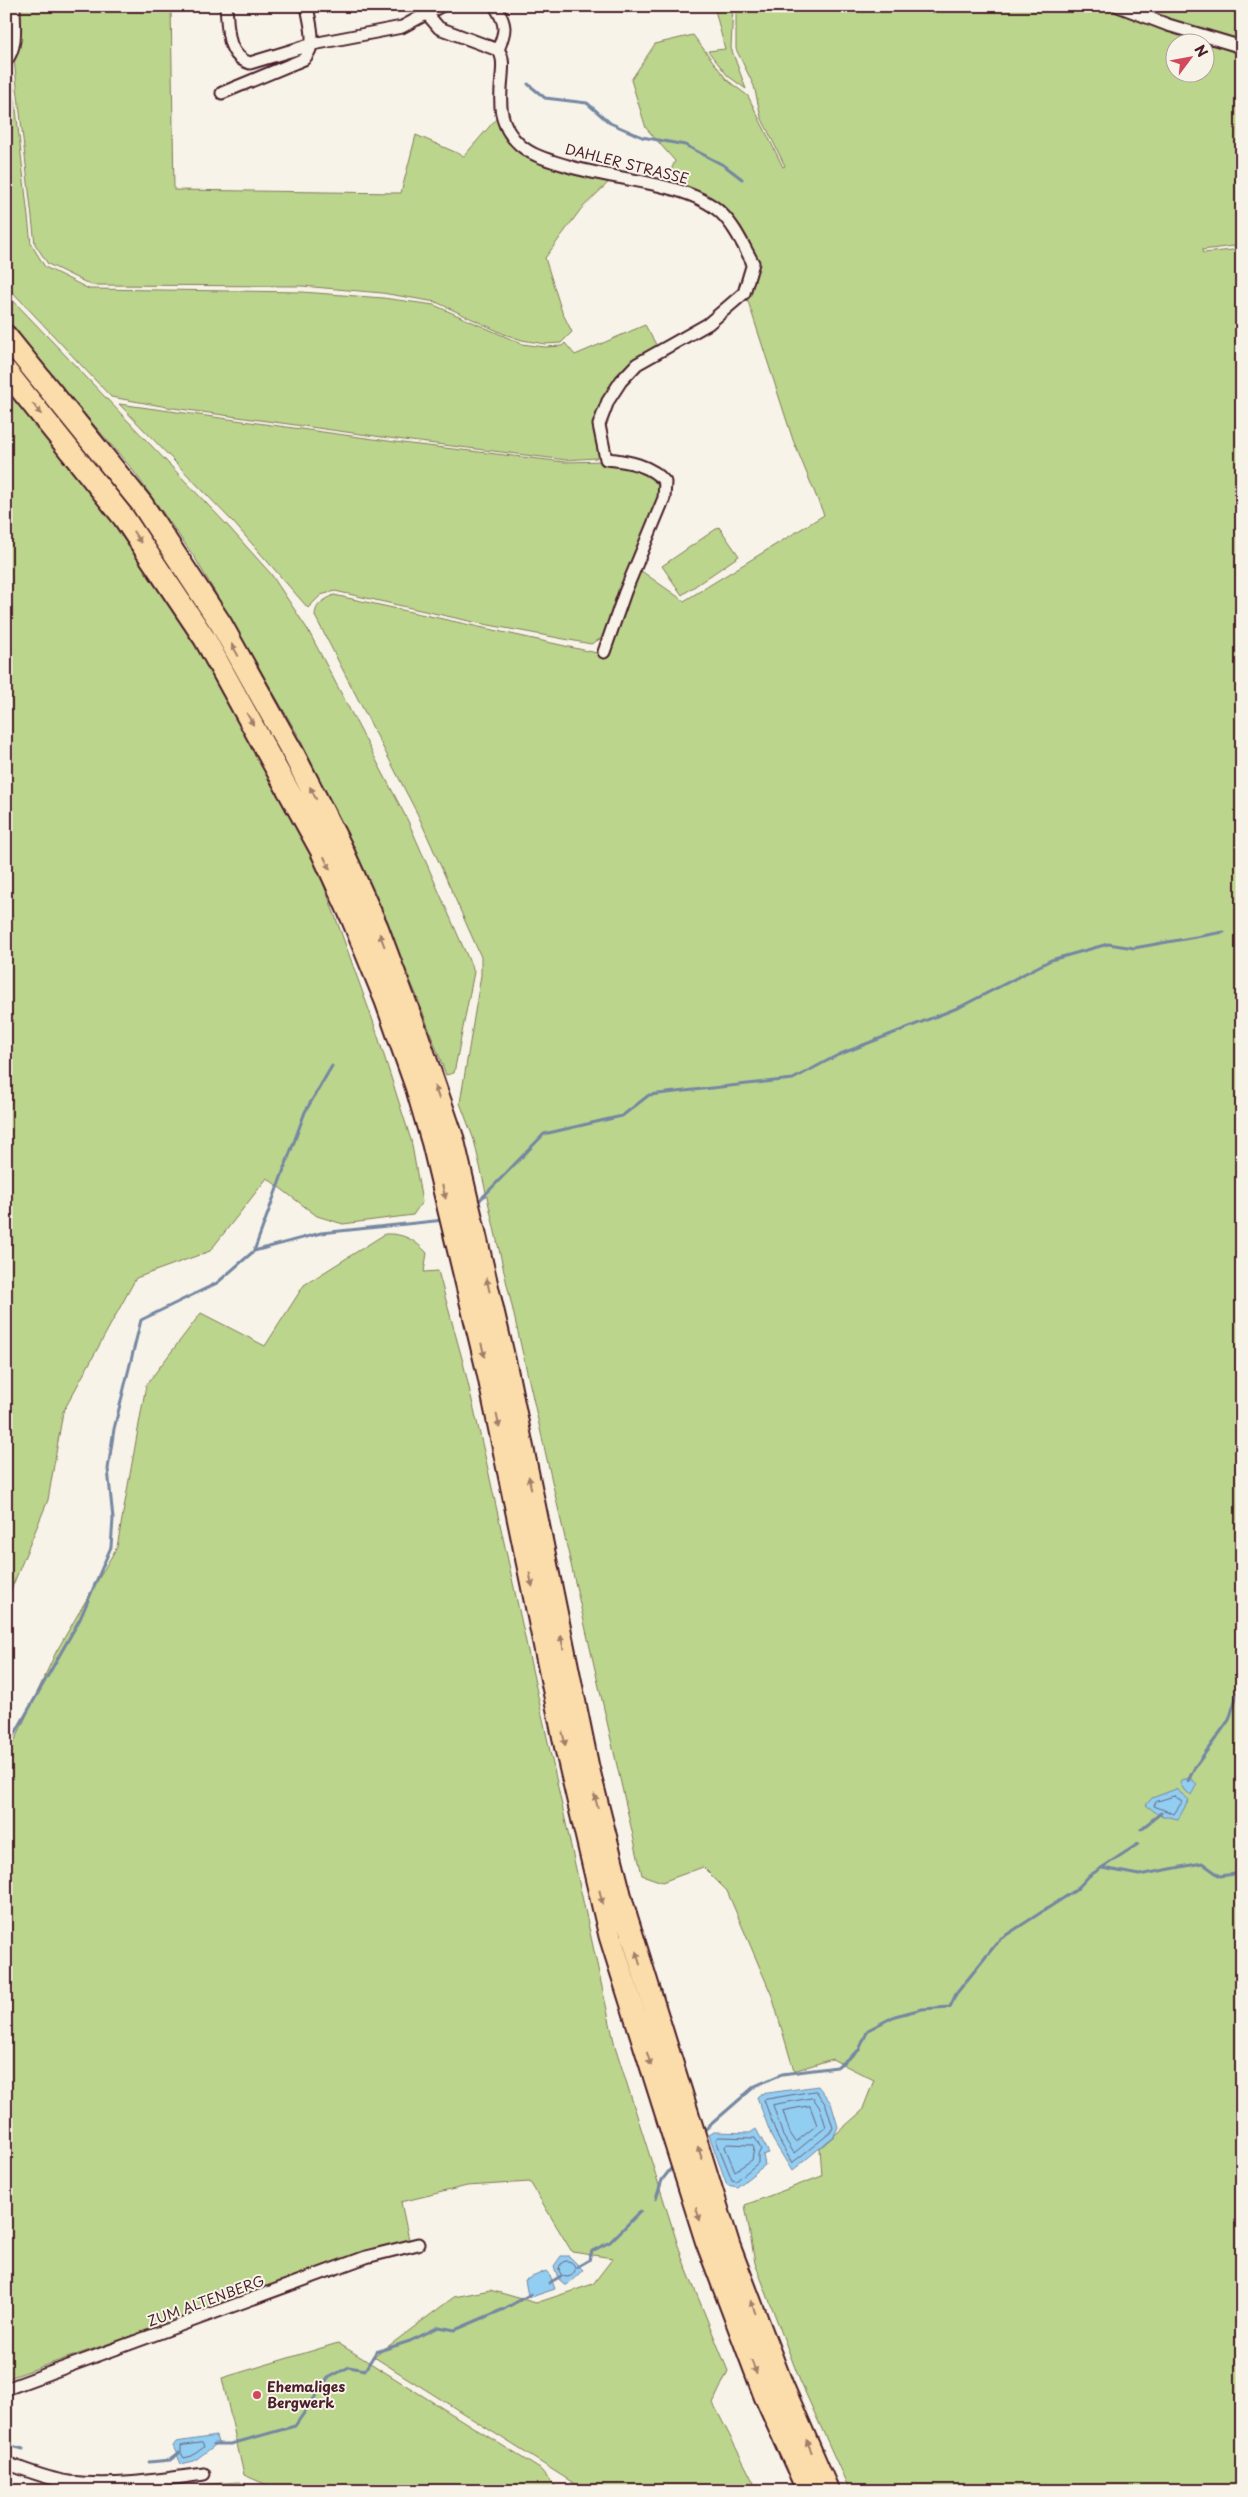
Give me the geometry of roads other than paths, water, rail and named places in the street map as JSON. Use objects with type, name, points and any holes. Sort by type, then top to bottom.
[{"type":"highway","points":[[6,336],[142,504],[221,624],[294,755],[340,845],[377,927],[416,1030],[453,1139],[497,1370],[588,1767],[623,1906],[643,2009],[706,2240],[774,2390],[828,2491]]},
{"type":"highway","points":[[6,371],[124,518],[205,639],[321,850],[352,918],[386,1001],[416,1086],[497,1370]]},
{"type":"highway","points":[[774,2390],[808,2491]]},
{"type":"street","points":[[6,61],[11,54],[14,41],[14,6]]},
{"type":"street","points":[[226,6],[232,50],[241,61],[250,64],[274,58],[313,44],[402,27],[428,15],[441,6]]},
{"type":"street","points":[[222,93],[296,63],[310,53],[313,44],[307,6]]},
{"type":"street","name":"DAHLER STRASSE","points":[[495,6],[503,20],[505,30],[498,50],[503,61],[499,91],[500,106],[507,128],[521,145],[546,159],[586,172],[689,194],[709,203],[734,228],[753,263],[744,293],[708,324],[637,364],[621,381],[608,401],[599,426],[606,459],[624,460],[657,472],[665,482],[664,498],[625,592],[604,652]]},
{"type":"street","points":[[1118,6],[1168,25],[1242,47]]},
{"type":"street","points":[[428,15],[439,28],[498,50]]},
{"type":"street","name":"ZUM ALTENBERG","points":[[6,2389],[366,2257],[418,2244]]},
{"type":"street","points":[[6,2463],[37,2475],[69,2482],[155,2481],[204,2474]]},
{"type":"water","points":[[1190,1778],[1197,1784],[1191,1795],[1184,1790],[1180,1783],[1181,1780]]},
{"type":"water","points":[[1176,1789],[1189,1800],[1178,1819],[1159,1815],[1146,1805],[1152,1798]]},
{"type":"water","points":[[818,2086],[831,2103],[838,2127],[834,2136],[792,2171],[773,2140],[757,2097],[761,2094]]},
{"type":"water","points":[[756,2129],[769,2153],[763,2155],[765,2165],[737,2187],[727,2185],[709,2135],[714,2132],[750,2133]]},
{"type":"water","points":[[561,2256],[569,2256],[583,2270],[567,2285],[564,2285],[558,2278],[554,2266]]},
{"type":"water","points":[[546,2271],[550,2275],[555,2289],[531,2297],[528,2296],[525,2280]]},
{"type":"water","points":[[216,2436],[218,2443],[194,2461],[181,2464],[173,2446],[176,2442]]},
{"type":"waterway","points":[[528,84],[545,98],[587,103],[610,123],[642,137],[685,145],[725,166],[742,179]]},
{"type":"waterway","points":[[477,1203],[544,1134],[622,1116],[649,1095],[793,1079],[838,1055],[960,1007],[1051,960],[1108,944],[1134,948],[1224,932]]},
{"type":"waterway","points":[[254,1251],[305,1112],[332,1066]]},
{"type":"waterway","points":[[6,1745],[13,1737],[80,1619],[111,1547],[113,1519],[108,1469],[114,1429],[141,1320],[217,1283],[254,1251],[321,1233],[444,1220]]},
{"type":"waterway","points":[[1188,1781],[1195,1767],[1229,1720],[1242,1679]]},
{"type":"waterway","points":[[1141,1829],[1161,1813]]},
{"type":"waterway","points":[[701,2133],[755,2086],[782,2074],[837,2067],[859,2050],[868,2030],[895,2016],[922,2009],[950,2007],[956,1994],[1000,1939],[1076,1890],[1089,1876],[1138,1844]]},
{"type":"waterway","points":[[1102,1868],[1139,1875],[1202,1863],[1220,1876],[1242,1873]]},
{"type":"waterway","points":[[656,2199],[662,2180],[673,2166]]},
{"type":"waterway","points":[[577,2267],[589,2260],[592,2251],[610,2242],[641,2211]]},
{"type":"waterway","points":[[549,2283],[561,2276]]},
{"type":"waterway","points":[[214,2444],[231,2444],[295,2426],[328,2378],[349,2367],[365,2370],[376,2352],[410,2341],[439,2327],[455,2330],[504,2309],[531,2294]]},
{"type":"waterway","points":[[8,2445],[23,2449]]},
{"type":"waterway","points":[[149,2462],[170,2460],[179,2453]]},
{"type":"place","name":"Ehemaliges Bergwerk","points":[[257,2395]]}]
